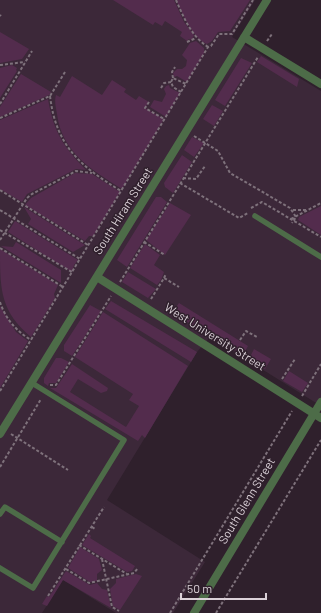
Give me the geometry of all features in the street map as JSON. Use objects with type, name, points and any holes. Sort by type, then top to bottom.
[{"type":"street","name":"South Hiram Street","points":[[0,434],[267,0]]},
{"type":"street","points":[[244,37],[321,84]]},
{"type":"street","name":"West University Street","points":[[96,277],[318,416]]},
{"type":"street","name":"South Glenn Street","points":[[194,613],[318,416],[321,402]]},
{"type":"lane","points":[[255,216],[321,257]]},
{"type":"lane","points":[[0,568],[33,588],[124,440],[32,383]]},
{"type":"lane","points":[[0,514],[5,507],[62,542]]},
{"type":"path","points":[[176,0],[185,20],[196,38],[208,47]]},
{"type":"path","points":[[0,390],[208,47],[211,46],[219,34],[232,34],[253,0]]},
{"type":"path","points":[[0,467],[49,386],[56,385],[272,34]]},
{"type":"path","points":[[187,42],[196,38]]},
{"type":"path","points":[[0,104],[32,52]]},
{"type":"path","points":[[0,65],[25,62]]},
{"type":"path","points":[[171,82],[173,78],[172,72],[175,67]]},
{"type":"path","points":[[0,118],[50,96],[65,72]]},
{"type":"path","points":[[173,78],[186,84]]},
{"type":"path","points":[[171,82],[173,87],[181,92]]},
{"type":"path","points":[[161,88],[164,83],[171,82]]},
{"type":"path","points":[[50,96],[55,122],[67,148],[81,164],[92,173],[121,191]]},
{"type":"path","points":[[149,102],[145,108],[164,120]]},
{"type":"path","points":[[194,135],[218,151],[230,173],[292,210],[296,217]]},
{"type":"path","points":[[183,178],[196,179],[205,166]]},
{"type":"path","points":[[0,240],[22,204],[32,194],[76,171],[92,173]]},
{"type":"path","points":[[0,190],[88,245]]},
{"type":"path","points":[[290,220],[321,203]]},
{"type":"path","points":[[0,210],[80,259]]},
{"type":"path","points":[[292,210],[308,210]]},
{"type":"path","points":[[292,223],[296,217]]},
{"type":"path","points":[[0,230],[72,272]]},
{"type":"path","points":[[144,242],[165,255]]},
{"type":"path","points":[[0,248],[63,287]]},
{"type":"path","points":[[145,308],[166,274]]},
{"type":"path","points":[[164,278],[179,287]]},
{"type":"path","points":[[0,302],[11,323],[18,331],[31,340]]},
{"type":"path","points":[[240,340],[246,331],[257,337]]},
{"type":"path","points":[[282,379],[295,359]]},
{"type":"path","points":[[170,613],[321,364]]},
{"type":"path","points":[[5,428],[17,439],[68,470]]},
{"type":"path","points":[[216,613],[321,440]]},
{"type":"path","points":[[48,596],[104,507]]},
{"type":"path","points":[[79,545],[128,574]]},
{"type":"path","points":[[102,559],[112,607],[119,611]]},
{"type":"path","points":[[66,569],[89,583],[134,573],[138,568]]},
{"type":"shaded area","points":[[0,0],[255,0],[232,37],[321,91],[321,406],[210,337],[197,352],[107,500],[205,562],[173,613],[116,613],[63,580],[42,613],[0,613]]},
{"type":"shaded area","points":[[113,0],[174,0],[184,22],[194,35],[192,40],[189,39],[187,41],[180,36],[182,32],[165,21],[162,26],[155,22],[153,25]]},
{"type":"shaded area","points":[[176,0],[250,0],[230,31],[218,32],[212,41],[207,44],[197,37]]},
{"type":"shaded area","points":[[0,32],[29,49],[22,59],[0,63]]},
{"type":"shaded area","points":[[196,41],[204,48],[204,53],[187,82],[177,76],[174,77],[173,73],[177,69],[182,69],[186,66],[187,60],[182,55],[190,43]]},
{"type":"shaded area","points":[[261,56],[299,79],[297,87],[257,62]]},
{"type":"shaded area","points":[[241,58],[252,63],[225,106],[215,100]]},
{"type":"shaded area","points":[[12,65],[17,68],[17,71],[0,98],[0,68]]},
{"type":"shaded area","points":[[21,74],[51,92],[49,95],[0,117],[0,107]]},
{"type":"shaded area","points":[[72,76],[102,95],[112,80],[126,89],[124,92],[136,100],[139,96],[149,102],[145,108],[164,119],[122,189],[100,175],[80,159],[65,140],[60,128],[55,97],[56,95],[60,97]]},
{"type":"shaded area","points":[[169,85],[170,88],[180,93],[166,117],[150,107],[154,100],[162,102],[166,94],[164,89]]},
{"type":"shaded area","points":[[48,99],[53,121],[65,146],[86,170],[76,169],[27,194],[22,202],[0,189],[0,120]]},
{"type":"shaded area","points":[[212,105],[223,111],[214,126],[203,119]]},
{"type":"shaded area","points":[[192,137],[204,143],[194,157],[184,150]]},
{"type":"shaded area","points":[[182,155],[192,162],[173,193],[165,187],[164,183]]},
{"type":"shaded area","points":[[75,173],[92,174],[120,192],[93,236],[89,236],[85,241],[25,205],[31,198]]},
{"type":"shaded area","points":[[156,197],[161,197],[167,202],[127,267],[117,260]]},
{"type":"shaded area","points":[[170,203],[191,215],[165,255],[146,240]]},
{"type":"shaded area","points":[[321,206],[321,235],[298,220],[299,217]]},
{"type":"shaded area","points":[[24,207],[85,245],[73,252],[28,224],[31,219]]},
{"type":"shaded area","points":[[15,221],[78,260],[74,265],[72,272],[8,232]]},
{"type":"shaded area","points":[[16,242],[61,270],[61,283],[1,246],[13,247]]},
{"type":"shaded area","points":[[145,244],[160,255],[154,265],[164,272],[157,285],[130,268]]},
{"type":"shaded area","points":[[0,249],[58,285],[54,294],[55,298],[31,337],[13,318],[4,298],[0,276]]},
{"type":"shaded area","points":[[128,272],[156,289],[148,298],[122,282]]},
{"type":"shaded area","points":[[111,301],[197,352],[191,362],[105,309]]},
{"type":"shaded area","points":[[179,303],[248,346],[243,355],[172,313]]},
{"type":"shaded area","points":[[90,305],[101,311],[72,356],[64,351],[64,345]]},
{"type":"shaded area","points":[[0,306],[16,332],[28,341],[0,388]]},
{"type":"shaded area","points":[[103,312],[188,366],[145,438],[142,435],[138,441],[50,388],[56,388],[72,364],[108,388],[107,391],[101,393],[78,379],[70,392],[126,427],[139,406],[129,400],[133,394],[75,357]]},
{"type":"shaded area","points":[[254,349],[271,359],[265,369],[252,360],[251,355]]},
{"type":"shaded area","points":[[56,358],[61,358],[69,362],[56,383],[49,383],[48,386],[44,383],[44,378]]},
{"type":"shaded area","points":[[289,371],[308,383],[302,392],[283,381]]},
{"type":"shaded area","points":[[89,534],[91,536],[90,538],[135,566],[132,571],[127,572],[82,545]]},
{"type":"shaded area","points":[[80,547],[99,559],[102,570],[97,574],[97,581],[90,582],[68,568]]},
{"type":"shaded area","points":[[66,571],[90,585],[97,583],[102,589],[107,590],[111,608],[63,580],[47,606],[42,604],[47,596],[49,597]]},
{"type":"shaded area","points":[[136,574],[142,576],[120,610],[113,606],[110,589],[116,583],[116,579]]}]
